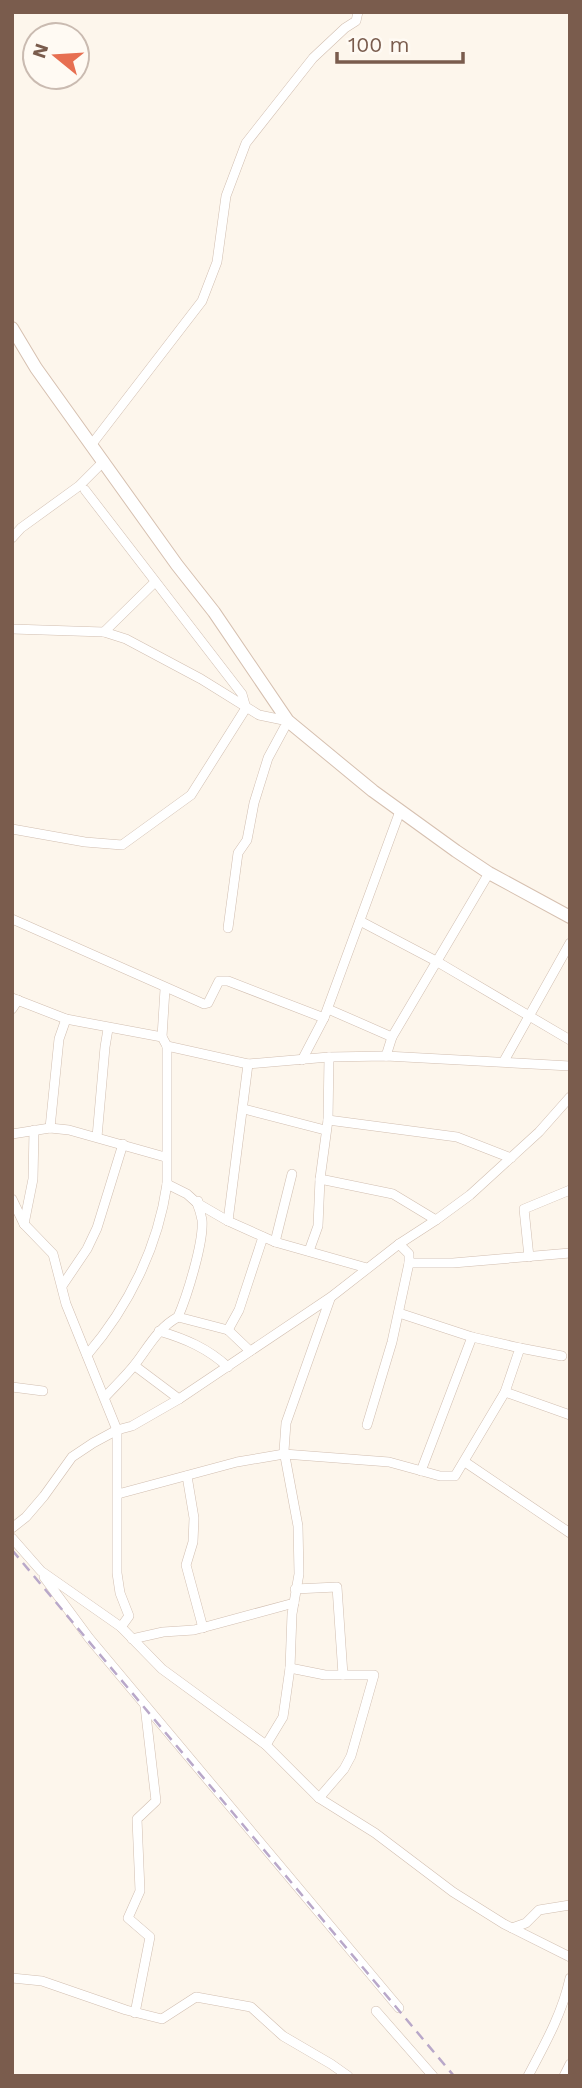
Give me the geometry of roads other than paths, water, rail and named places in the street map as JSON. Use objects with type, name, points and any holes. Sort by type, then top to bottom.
[{"type":"street","points":[[92,444],[202,301],[217,262],[226,196],[247,143],[313,58],[356,21],[358,12]]},
{"type":"street","points":[[12,328],[36,368],[177,565],[214,612],[288,722],[400,811],[489,873],[570,917]]},
{"type":"street","points":[[12,537],[79,486],[104,461]]},
{"type":"street","points":[[12,829],[85,842],[122,845],[191,795],[246,708],[242,694],[85,490]]},
{"type":"street","points":[[104,632],[154,583]]},
{"type":"street","points":[[12,629],[104,632],[126,639],[259,715],[288,722]]},
{"type":"street","points":[[228,928],[238,853],[247,840],[254,803],[268,758],[288,722]]},
{"type":"street","points":[[302,1060],[326,1013],[400,811]]},
{"type":"street","points":[[386,1056],[392,1037],[489,873]]},
{"type":"street","points":[[12,919],[204,1004],[208,1003],[219,981],[228,981],[392,1037]]},
{"type":"street","points":[[360,920],[436,961],[570,1040]]},
{"type":"street","points":[[504,1061],[570,943]]},
{"type":"street","points":[[87,1355],[106,1333],[130,1296],[159,1224],[167,1184],[165,989]]},
{"type":"street","points":[[12,1009],[15,999],[65,1019],[248,1064],[329,1057],[386,1056],[570,1066]]},
{"type":"street","points":[[50,1128],[59,1039],[65,1019]]},
{"type":"street","points":[[97,1137],[108,1029]]},
{"type":"street","points":[[309,1251],[318,1226],[329,1057]]},
{"type":"street","points":[[228,1221],[248,1064]]},
{"type":"street","points":[[12,1528],[26,1517],[44,1496],[72,1457],[117,1430],[132,1426],[179,1399],[250,1350],[290,1327],[399,1244],[470,1195],[539,1132],[570,1098]]},
{"type":"street","points":[[244,1110],[326,1125],[457,1137],[511,1158]]},
{"type":"street","points":[[12,1134],[50,1128],[97,1137],[165,1157]]},
{"type":"street","points":[[24,1224],[33,1178],[34,1130]]},
{"type":"street","points":[[62,1286],[87,1249],[97,1228],[123,1144]]},
{"type":"street","points":[[275,1242],[292,1174]]},
{"type":"street","points":[[320,1179],[393,1194],[436,1220]]},
{"type":"street","points":[[167,1184],[228,1221],[263,1237],[367,1268]]},
{"type":"street","points":[[529,1257],[524,1209],[570,1190]]},
{"type":"street","points":[[12,1199],[24,1224],[53,1254],[66,1304],[117,1430],[117,1573],[120,1593],[129,1616],[121,1626]]},
{"type":"street","points":[[178,1317],[186,1299],[199,1239],[202,1220],[198,1202]]},
{"type":"street","points":[[228,1330],[239,1310],[263,1237]]},
{"type":"street","points":[[367,1425],[399,1312],[409,1263],[409,1254],[399,1244]]},
{"type":"street","points":[[409,1263],[453,1263],[570,1254]]},
{"type":"street","points":[[267,1745],[283,1717],[290,1668],[295,1589],[299,1574],[298,1526],[284,1454],[286,1423],[331,1297]]},
{"type":"street","points":[[399,1312],[472,1337],[562,1356]]},
{"type":"street","points":[[105,1397],[135,1366],[159,1331],[169,1321],[178,1317],[228,1330],[250,1350]]},
{"type":"street","points":[[159,1331],[190,1340],[214,1354],[228,1367]]},
{"type":"street","points":[[422,1471],[472,1337]]},
{"type":"street","points":[[118,1494],[237,1462],[284,1454],[388,1462],[440,1476],[455,1476],[505,1392],[520,1348]]},
{"type":"street","points":[[135,1366],[179,1399]]},
{"type":"street","points":[[12,1387],[43,1391]]},
{"type":"street","points":[[505,1392],[570,1415]]},
{"type":"street","points":[[465,1462],[570,1533]]},
{"type":"street","points":[[187,1476],[194,1518],[193,1542],[186,1565],[203,1628]]},
{"type":"street","points":[[12,1538],[144,1704],[399,2008]]},
{"type":"street","points":[[33,1563],[48,1577],[121,1626],[162,1669],[267,1745],[319,1798],[375,1833],[453,1892],[512,1928],[570,1957]]},
{"type":"street","points":[[295,1589],[337,1587],[343,1675]]},
{"type":"street","points":[[132,1639],[203,1628],[294,1603]]},
{"type":"street","points":[[290,1668],[325,1675],[374,1675],[351,1756],[345,1769],[319,1798]]},
{"type":"street","points":[[135,2012],[150,1937],[128,1918],[140,1891],[136,1819],[156,1801],[144,1704]]},
{"type":"street","points":[[512,1928],[526,1923],[539,1910],[570,1905]]},
{"type":"street","points":[[12,1978],[42,1981],[162,2019],[196,1997],[251,2007],[283,2036],[348,2076]]},
{"type":"street","points":[[528,2076],[556,2023],[566,1998],[570,1978]]},
{"type":"street","points":[[376,2011],[433,2076]]},
{"type":"street","points":[[564,2076],[570,2064]]},
{"type":"railway","points":[[12,1550],[454,2076]]}]
